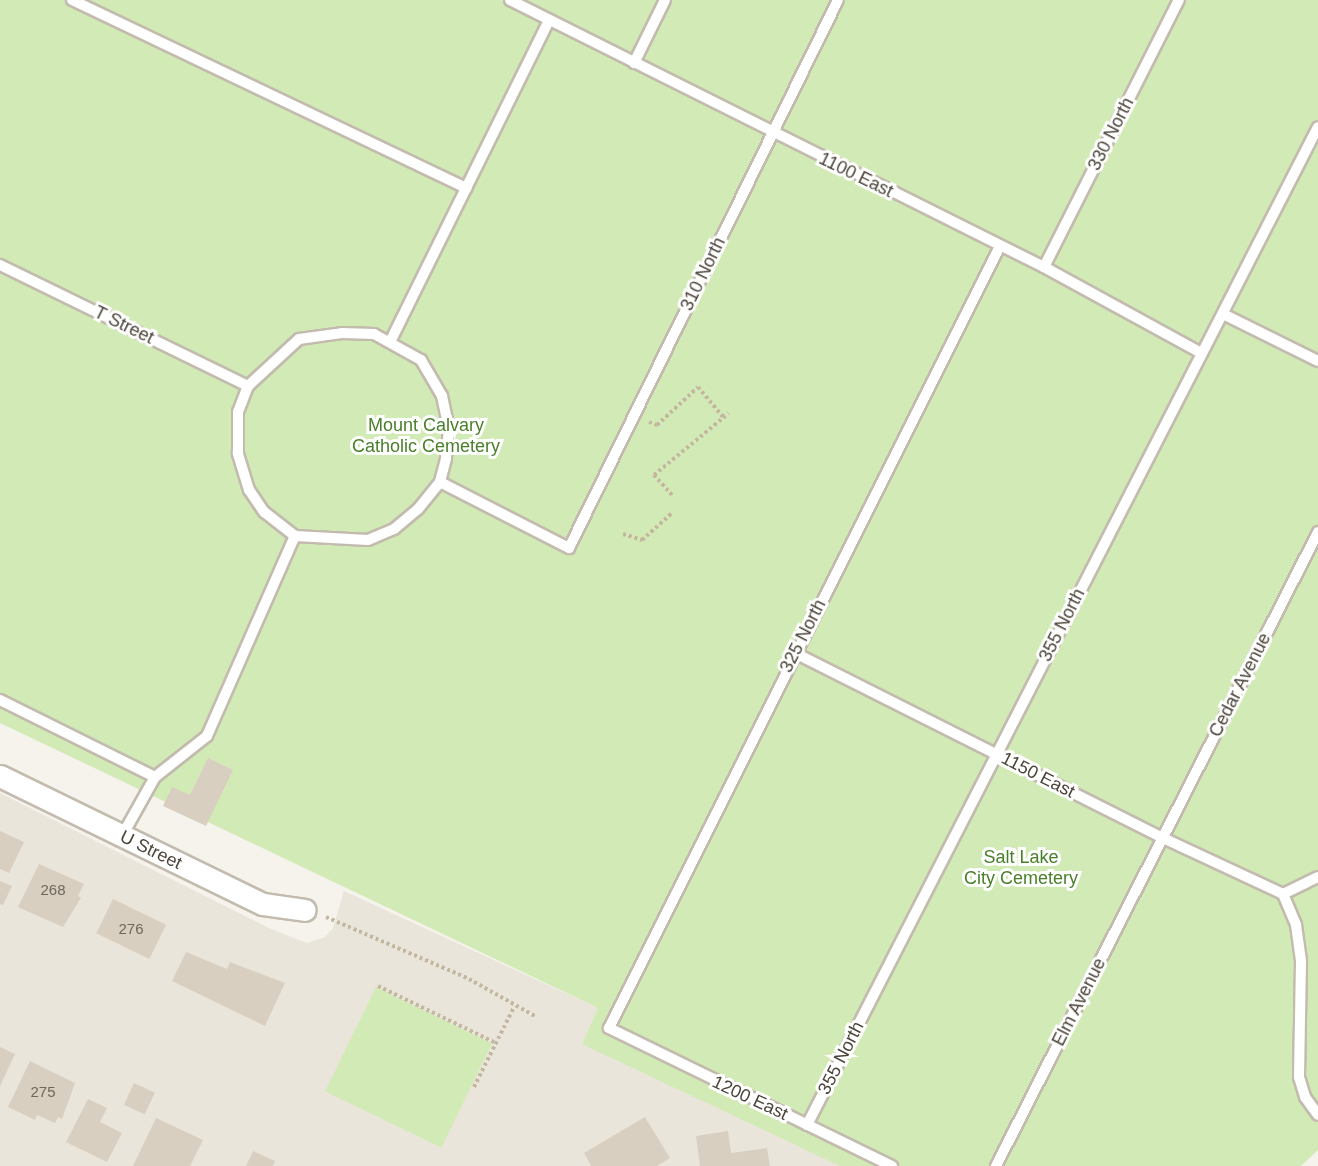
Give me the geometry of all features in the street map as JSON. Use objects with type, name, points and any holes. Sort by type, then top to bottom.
[{"type":"street","name":"U Street","points":[[0,776],[263,904],[305,910]]},
{"type":"lane","points":[[72,0],[466,188]]},
{"type":"lane","name":"1100 East","points":[[510,0],[772,134],[1044,267],[1201,353]]},
{"type":"lane","points":[[634,63],[665,0]]},
{"type":"lane","name":"310 North","points":[[440,482],[569,548],[838,0]]},
{"type":"lane","name":"330 North","points":[[1044,267],[1179,0]]},
{"type":"lane","points":[[390,342],[549,20]]},
{"type":"lane","name":"355 North","points":[[807,1125],[1318,126]]},
{"type":"lane","name":"325 North","points":[[609,1028],[1000,246]]},
{"type":"lane","name":"T Street","points":[[0,265],[248,386]]},
{"type":"lane","points":[[1223,314],[1318,361]]},
{"type":"lane","points":[[374,334],[422,360],[442,396],[449,429],[440,482],[418,509],[394,530],[369,540],[295,536],[264,512],[249,490],[238,453],[238,412],[248,386],[299,339],[374,334]]},
{"type":"lane","name":"Cedar Avenue","points":[[1163,838],[1318,532]]},
{"type":"lane","points":[[122,836],[155,777],[207,736],[295,536]]},
{"type":"lane","name":"1150 East","points":[[795,652],[1163,838],[1283,894]]},
{"type":"lane","points":[[0,700],[155,777]]},
{"type":"lane","name":"Elm Avenue","points":[[996,1166],[1163,838]]},
{"type":"lane","points":[[1318,876],[1283,894],[1296,925],[1301,962],[1299,1077],[1305,1097],[1318,1115]]},
{"type":"lane","name":"1200 East","points":[[609,1028],[892,1166]]},
{"type":"path","points":[[634,416],[657,425],[698,387],[723,417]]},
{"type":"path","points":[[672,495],[654,475],[729,413]]},
{"type":"path","points":[[623,534],[642,540],[672,513]]},
{"type":"path","points":[[305,910],[449,970],[514,1007],[535,1016]]},
{"type":"path","points":[[378,986],[496,1043]]},
{"type":"path","points":[[474,1087],[514,1007]]},
{"type":"shaded area","points":[[0,793],[271,929],[307,943],[325,937],[333,928],[344,891],[598,1008],[582,1044],[860,1166],[0,1166]]},
{"type":"green space","points":[[0,0],[1318,0],[1318,1150],[1301,1166],[840,1166],[582,1044],[598,1008],[0,723]]},
{"type":"green space","points":[[376,987],[492,1044],[441,1148],[325,1091]]},
{"type":"building","points":[[208,758],[233,770],[206,826],[163,806],[172,787],[190,795]]},
{"type":"building","points":[[0,831],[24,842],[9,873],[0,869]]},
{"type":"building","points":[[39,864],[84,884],[78,896],[81,898],[63,927],[18,907]]},
{"type":"building","points":[[0,881],[12,886],[3,905],[0,904]]},
{"type":"building","points":[[113,899],[166,925],[149,959],[96,933]]},
{"type":"building","points":[[186,952],[227,969],[230,962],[285,983],[265,1026],[172,981]]},
{"type":"building","points":[[0,1047],[15,1054],[0,1086]]},
{"type":"building","points":[[30,1061],[75,1083],[62,1119],[58,1117],[55,1123],[37,1115],[35,1120],[8,1107]]},
{"type":"building","points":[[134,1083],[155,1093],[145,1114],[124,1105]]},
{"type":"building","points":[[88,1099],[107,1108],[100,1122],[122,1133],[107,1162],[66,1142]]},
{"type":"building","points":[[645,1117],[670,1158],[657,1166],[591,1166],[584,1153]]},
{"type":"building","points":[[156,1118],[203,1140],[190,1166],[133,1166]]},
{"type":"building","points":[[728,1131],[731,1153],[767,1148],[770,1166],[700,1166],[696,1136]]},
{"type":"building","points":[[253,1151],[275,1161],[273,1166],[246,1166]]},
{"type":"park label","name":"Mount Calvary Catholic Cemetery","points":[[426,436]]},
{"type":"park label","name":"Salt Lake City Cemetery","points":[[1021,868]]}]
